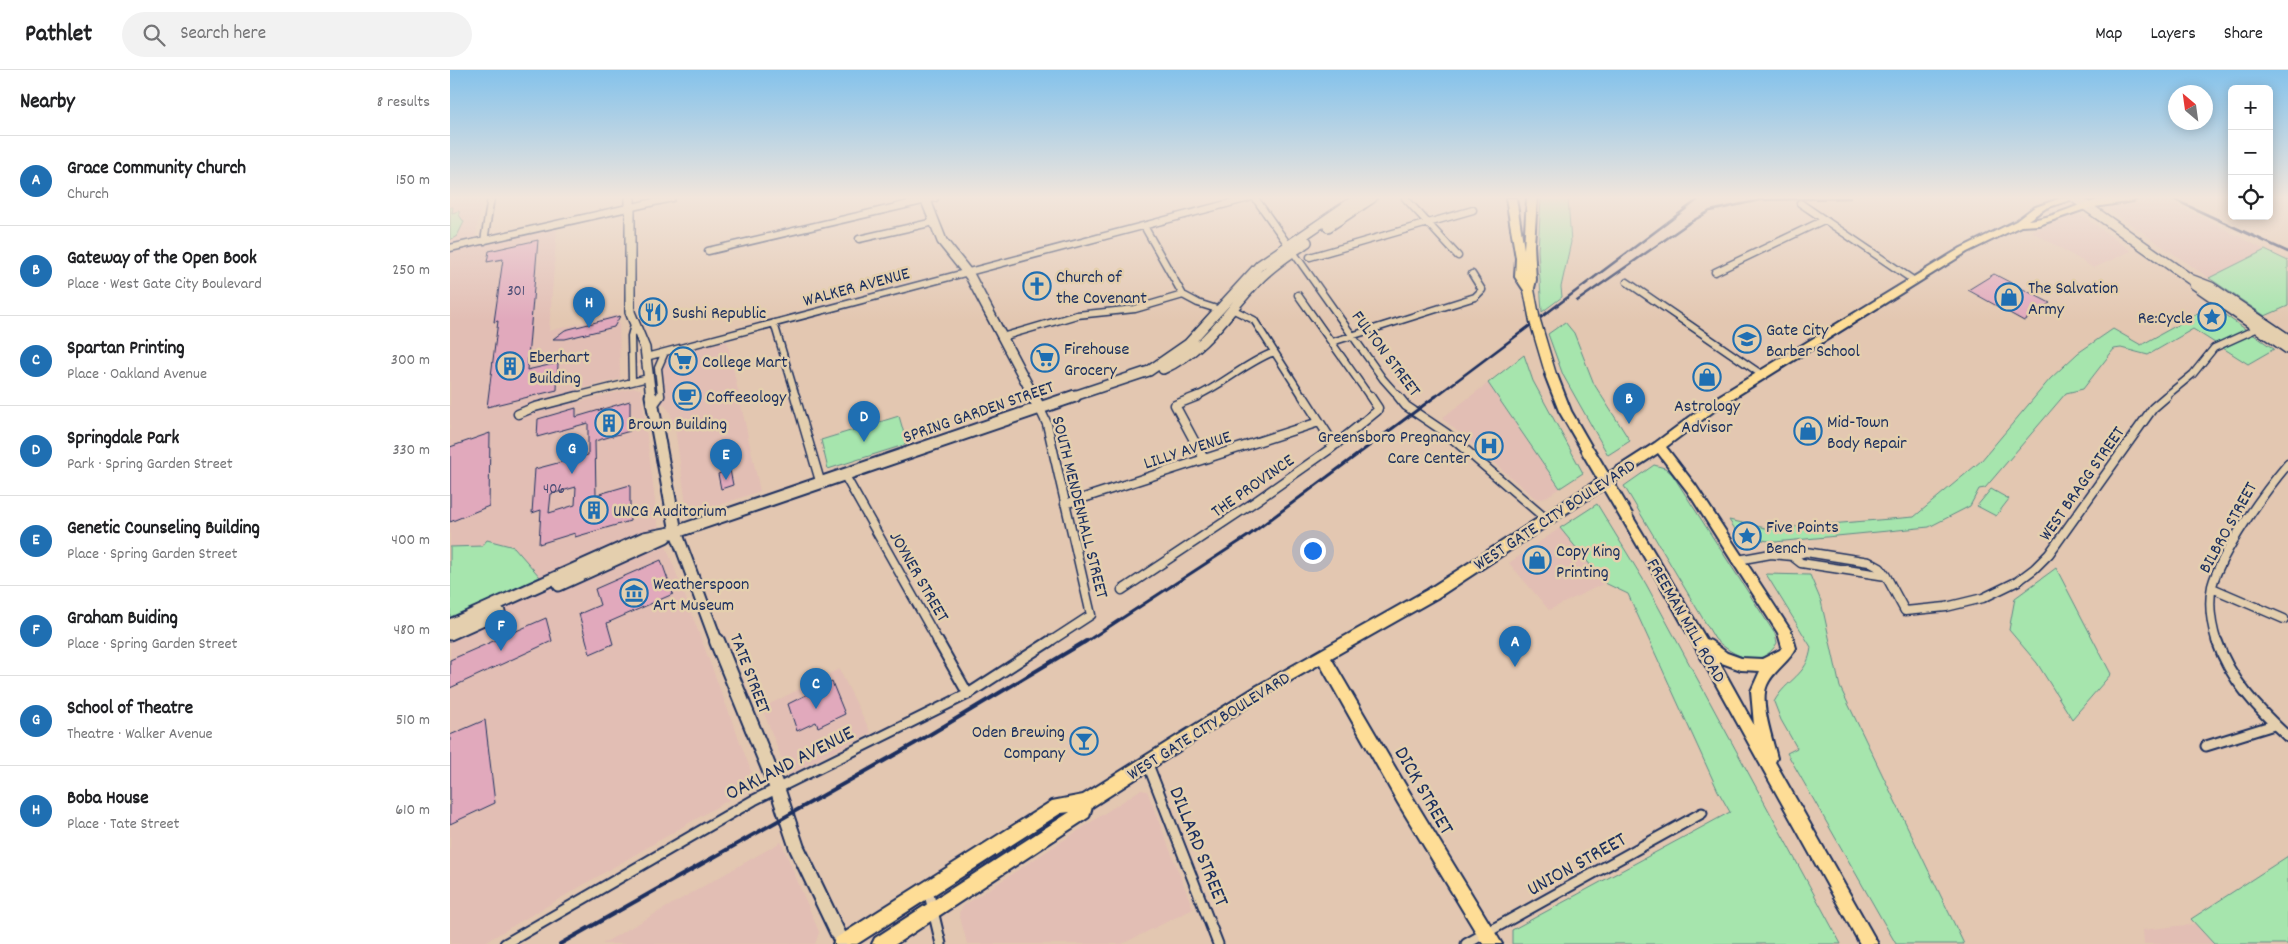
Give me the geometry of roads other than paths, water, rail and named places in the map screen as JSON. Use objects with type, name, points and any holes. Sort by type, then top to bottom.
[{"type":"main road","name":"TATE STREET","points":[[630,239],[630,301],[634,325],[641,336],[646,357],[652,407],[676,532],[736,692],[777,788],[797,848],[842,944]]},
{"type":"main road","name":"SOUTH MENDENHALL STREET","points":[[941,239],[966,272],[1040,409]]},
{"type":"main road","name":"SPRING GARDEN STREET","points":[[450,634],[646,548],[676,532],[820,481],[1149,371],[1169,367],[1199,349],[1258,280],[1304,239]]},
{"type":"main road","name":"SPRING GARDEN STREET","points":[[1149,371],[1188,344],[1260,265],[1307,239]]},
{"type":"main road","name":"FREEMAN MILL ROAD","points":[[1518,239],[1521,258],[1520,277],[1528,289],[1535,321],[1551,375],[1566,411],[1695,634],[1869,944]]},
{"type":"main road","name":"FREEMAN MILL ROAD","points":[[1528,289],[1531,280],[1529,239]]},
{"type":"main road","name":"WEST GATE CITY BOULEVARD","points":[[842,944],[1058,806],[1086,802],[1147,762],[1322,655],[1432,594],[1658,446],[1700,414],[1761,374],[1913,280],[1987,239]]},
{"type":"main road","points":[[2133,239],[2190,279],[2211,287],[2288,339]]},
{"type":"main road","points":[[2190,279],[2196,287],[2288,349]]},
{"type":"main road","points":[[1658,446],[1692,489],[1784,631],[1789,648],[1783,659],[1768,673],[1759,685],[1758,701],[1771,768]]},
{"type":"main road","name":"SPRING GARDEN STREET","points":[[450,625],[644,538],[676,532]]},
{"type":"main road","points":[[1695,634],[1715,655],[1736,664],[1757,666],[1776,659],[1789,648]]},
{"type":"main road","name":"DICK STREET","points":[[1322,655],[1490,939]]},
{"type":"main road","name":"WEST GATE CITY BOULEVARD","points":[[881,944],[1083,812],[1086,802]]},
{"type":"street","points":[[450,248],[494,239]]},
{"type":"street","points":[[708,251],[759,239]]},
{"type":"street","name":"WALKER AVENUE","points":[[646,357],[1095,239]]},
{"type":"street","points":[[1151,239],[1183,294],[1198,303],[1220,310]]},
{"type":"street","name":"FULTON STREET","points":[[1285,239],[1384,379],[1406,406],[1446,433],[1546,520]]},
{"type":"street","points":[[1310,257],[1375,239]]},
{"type":"street","points":[[1442,239],[1458,256]]},
{"type":"street","points":[[1715,272],[1785,239]]},
{"type":"street","points":[[1852,239],[1913,280]]},
{"type":"street","points":[[1332,342],[1476,297],[1482,290],[1472,274]]},
{"type":"street","points":[[1627,282],[1761,374]]},
{"type":"street","points":[[1002,337],[1077,315],[1135,309],[1183,294]]},
{"type":"street","name":"THE PROVINCE","points":[[1122,590],[1256,501],[1337,444],[1376,413],[1378,408],[1298,295]]},
{"type":"street","points":[[1234,310],[1254,320],[1319,422],[1330,438],[1337,444]]},
{"type":"street","points":[[774,323],[820,481]]},
{"type":"street","name":"TATE STREET","points":[[632,382],[631,336],[634,325]]},
{"type":"street","name":"WEST BRAGG STREET","points":[[1886,576],[1905,611],[1966,604],[2006,589],[2034,569],[2049,554],[2153,408],[2193,374],[2214,348],[2256,328]]},
{"type":"street","points":[[652,407],[661,395],[658,368],[664,352]]},
{"type":"street","points":[[1204,459],[1175,405],[1223,383],[1256,358],[1274,352]]},
{"type":"street","points":[[518,414],[535,407],[648,378]]},
{"type":"street","name":"SOUTH MENDENHALL STREET","points":[[1040,409],[1047,424],[1091,615]]},
{"type":"street","name":"LILLY AVENUE","points":[[1065,504],[1319,422]]},
{"type":"street","name":"BILBRO STREET","points":[[2288,464],[2268,485],[2217,573],[2209,605],[2211,624],[2222,655],[2240,684],[2274,725],[2288,737]]},
{"type":"street","name":"JOYNER STREET","points":[[844,474],[968,694]]},
{"type":"street","points":[[1738,560],[1771,554],[1792,556],[1806,552],[1868,562],[1880,568],[1886,576]]},
{"type":"street","points":[[1792,556],[1801,563],[1886,576]]},
{"type":"street","points":[[1832,556],[1835,568]]},
{"type":"street","points":[[2212,588],[2284,619]]},
{"type":"street","name":"OAKLAND AVENUE","points":[[505,944],[777,788],[968,694],[1091,615]]},
{"type":"street","points":[[2206,746],[2274,725]]},
{"type":"street","name":"DILLARD STREET","points":[[1147,762],[1218,944]]},
{"type":"street","name":"UNION STREET","points":[[1466,944],[1490,939],[1702,813]]},
{"type":"street","points":[[928,890],[941,944]]},
{"type":"railway","points":[[1435,397],[1646,239]]},
{"type":"railway","points":[[1577,301],[1666,239]]},
{"type":"railway","points":[[2259,239],[2288,252]]},
{"type":"railway","points":[[1084,643],[1248,536],[1436,396]]},
{"type":"railway","points":[[560,944],[914,744],[1086,641]]},
{"type":"place","name":"Church of the Covenant","points":[[1037,286]]},
{"type":"place","name":"The Salvation Army","points":[[2009,297]]},
{"type":"place","name":"Sushi Republic","points":[[653,312]]},
{"type":"place","name":"Re:Cycle","points":[[2212,317]]},
{"type":"place","name":"Boba House","points":[[589,328]]},
{"type":"place","name":"Gate City Barber School","points":[[1747,339]]},
{"type":"place","name":"Firehouse Grocery","points":[[1045,358]]},
{"type":"place","name":"College Mart","points":[[683,361]]},
{"type":"place","name":"Eberhart Building","points":[[510,366]]},
{"type":"place","name":"Astrology Advisor","points":[[1707,377]]},
{"type":"place","name":"Coffeeology","points":[[687,396]]},
{"type":"place","name":"Brown Building","points":[[609,423]]},
{"type":"place","name":"Gateway of the Open Book","points":[[1629,424]]},
{"type":"place","name":"Mid-Town Body Repair","points":[[1808,431]]},
{"type":"place","name":"Springdale Park","points":[[864,442]]},
{"type":"place","name":"Greensboro Pregnancy Care Center","points":[[1489,446]]},
{"type":"place","name":"School of Theatre","points":[[572,474]]},
{"type":"place","name":"Genetic Counseling Building","points":[[726,480]]},
{"type":"place","name":"UNCG Auditorium","points":[[594,510]]},
{"type":"place","name":"Five Points Bench","points":[[1747,536]]},
{"type":"place","name":"Copy King Printing","points":[[1537,560]]},
{"type":"place","name":"Weatherspoon Art Museum","points":[[634,593]]},
{"type":"place","name":"Graham Buiding","points":[[501,651]]},
{"type":"place","name":"Grace Community Church","points":[[1515,667]]},
{"type":"place","name":"Spartan Printing","points":[[816,709]]},
{"type":"place","name":"Oden Brewing Company","points":[[1084,741]]}]
